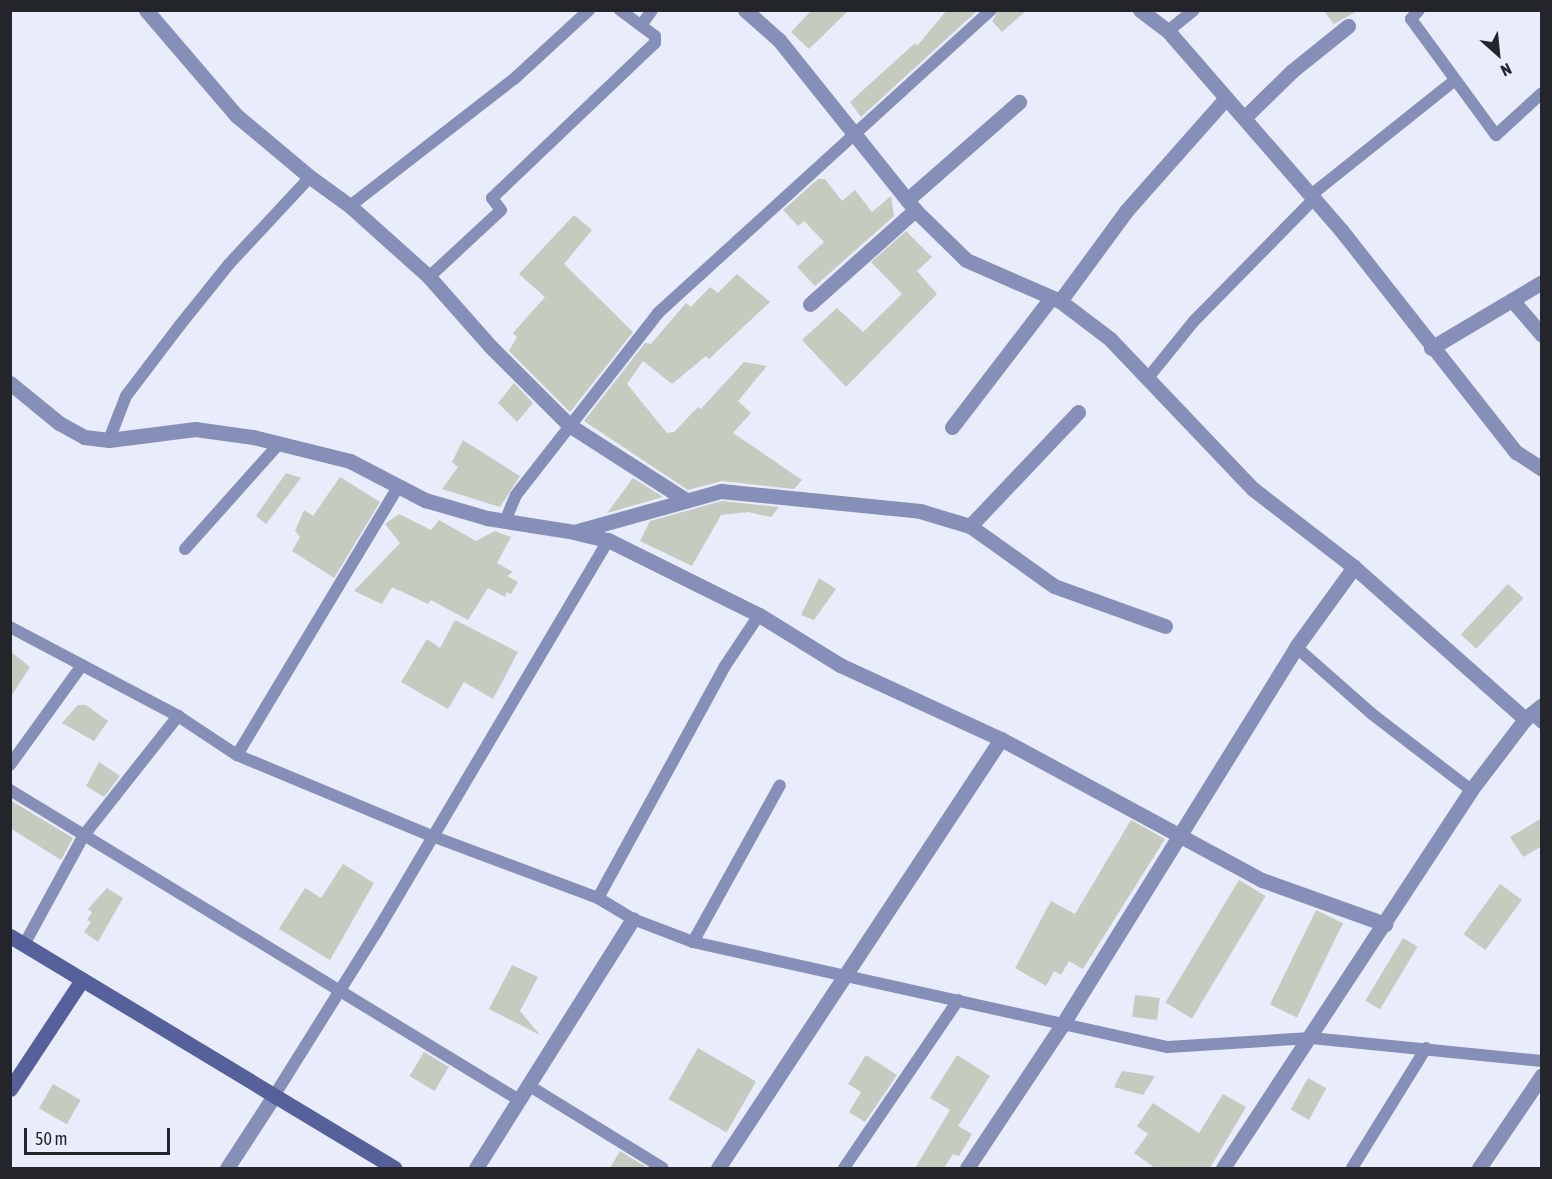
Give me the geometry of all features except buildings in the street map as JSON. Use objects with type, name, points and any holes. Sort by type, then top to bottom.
[{"type":"main road","points":[[10,936],[395,1168]]},
{"type":"main road","points":[[10,1089],[82,980]]},
{"type":"street","points":[[147,10],[237,116],[310,177],[350,206],[429,277],[491,347],[569,425],[686,500]]},
{"type":"street","points":[[744,10],[778,40],[911,205],[966,260],[1055,299],[1110,339],[1253,489],[1354,567],[1535,715],[1471,790],[1311,1038],[1223,1168]]},
{"type":"street","points":[[1140,10],[1168,31],[1313,197],[1516,452],[1542,469]]},
{"type":"street","points":[[1244,118],[1292,71],[1348,26]]},
{"type":"street","points":[[952,427],[1126,211],[1226,98]]},
{"type":"street","points":[[810,304],[1019,102]]},
{"type":"street","points":[[1431,348],[1542,282]]},
{"type":"street","points":[[1512,300],[1542,335]]},
{"type":"street","points":[[10,383],[58,423],[84,437],[109,440],[195,429],[253,437],[277,446],[350,462],[425,500],[505,521],[608,540],[759,615],[840,665],[1001,739],[1176,836],[1262,880],[1384,924]]},
{"type":"street","points":[[970,526],[1078,412]]},
{"type":"street","points":[[574,532],[721,491],[920,511],[970,526],[1054,586],[1165,626]]},
{"type":"street","points":[[967,1168],[1062,1025],[1176,836],[1296,646],[1354,567]]},
{"type":"street","points":[[718,1168],[841,976],[1001,739]]},
{"type":"street","points":[[476,1168],[633,919]]},
{"type":"street","points":[[1479,1168],[1542,1075]]},
{"type":"street","points":[[226,1168],[274,1096]]},
{"type":"lane","points":[[350,206],[514,79],[589,10]]},
{"type":"lane","points":[[429,277],[501,210],[492,198],[655,43],[655,36],[642,24],[620,10]]},
{"type":"lane","points":[[642,24],[652,10]]},
{"type":"lane","points":[[505,521],[516,495],[658,313],[991,10]]},
{"type":"lane","points":[[1168,31],[1194,10]]},
{"type":"lane","points":[[1419,10],[1411,19],[1454,81],[1496,135],[1542,93]]},
{"type":"lane","points":[[1147,379],[1194,321],[1313,197],[1454,81]]},
{"type":"lane","points":[[109,440],[126,396],[180,325],[229,264],[310,177]]},
{"type":"lane","points":[[185,549],[277,446]]},
{"type":"lane","points":[[237,756],[398,487]]},
{"type":"lane","points":[[274,1096],[340,991],[608,540]]},
{"type":"lane","points":[[598,898],[725,666],[759,615]]},
{"type":"lane","points":[[10,627],[178,716],[237,756],[432,836],[598,898],[633,919],[693,942],[1168,1047],[1311,1038],[1542,1060]]},
{"type":"lane","points":[[1296,646],[1372,714],[1471,790]]},
{"type":"lane","points":[[10,765],[82,665]]},
{"type":"lane","points":[[25,943],[84,835],[178,716]]},
{"type":"lane","points":[[693,942],[780,785]]},
{"type":"lane","points":[[10,790],[519,1100]]},
{"type":"lane","points":[[844,1168],[958,1000]]},
{"type":"lane","points":[[1352,1168],[1426,1048]]},
{"type":"lane","points":[[528,1085],[663,1168]]}]
